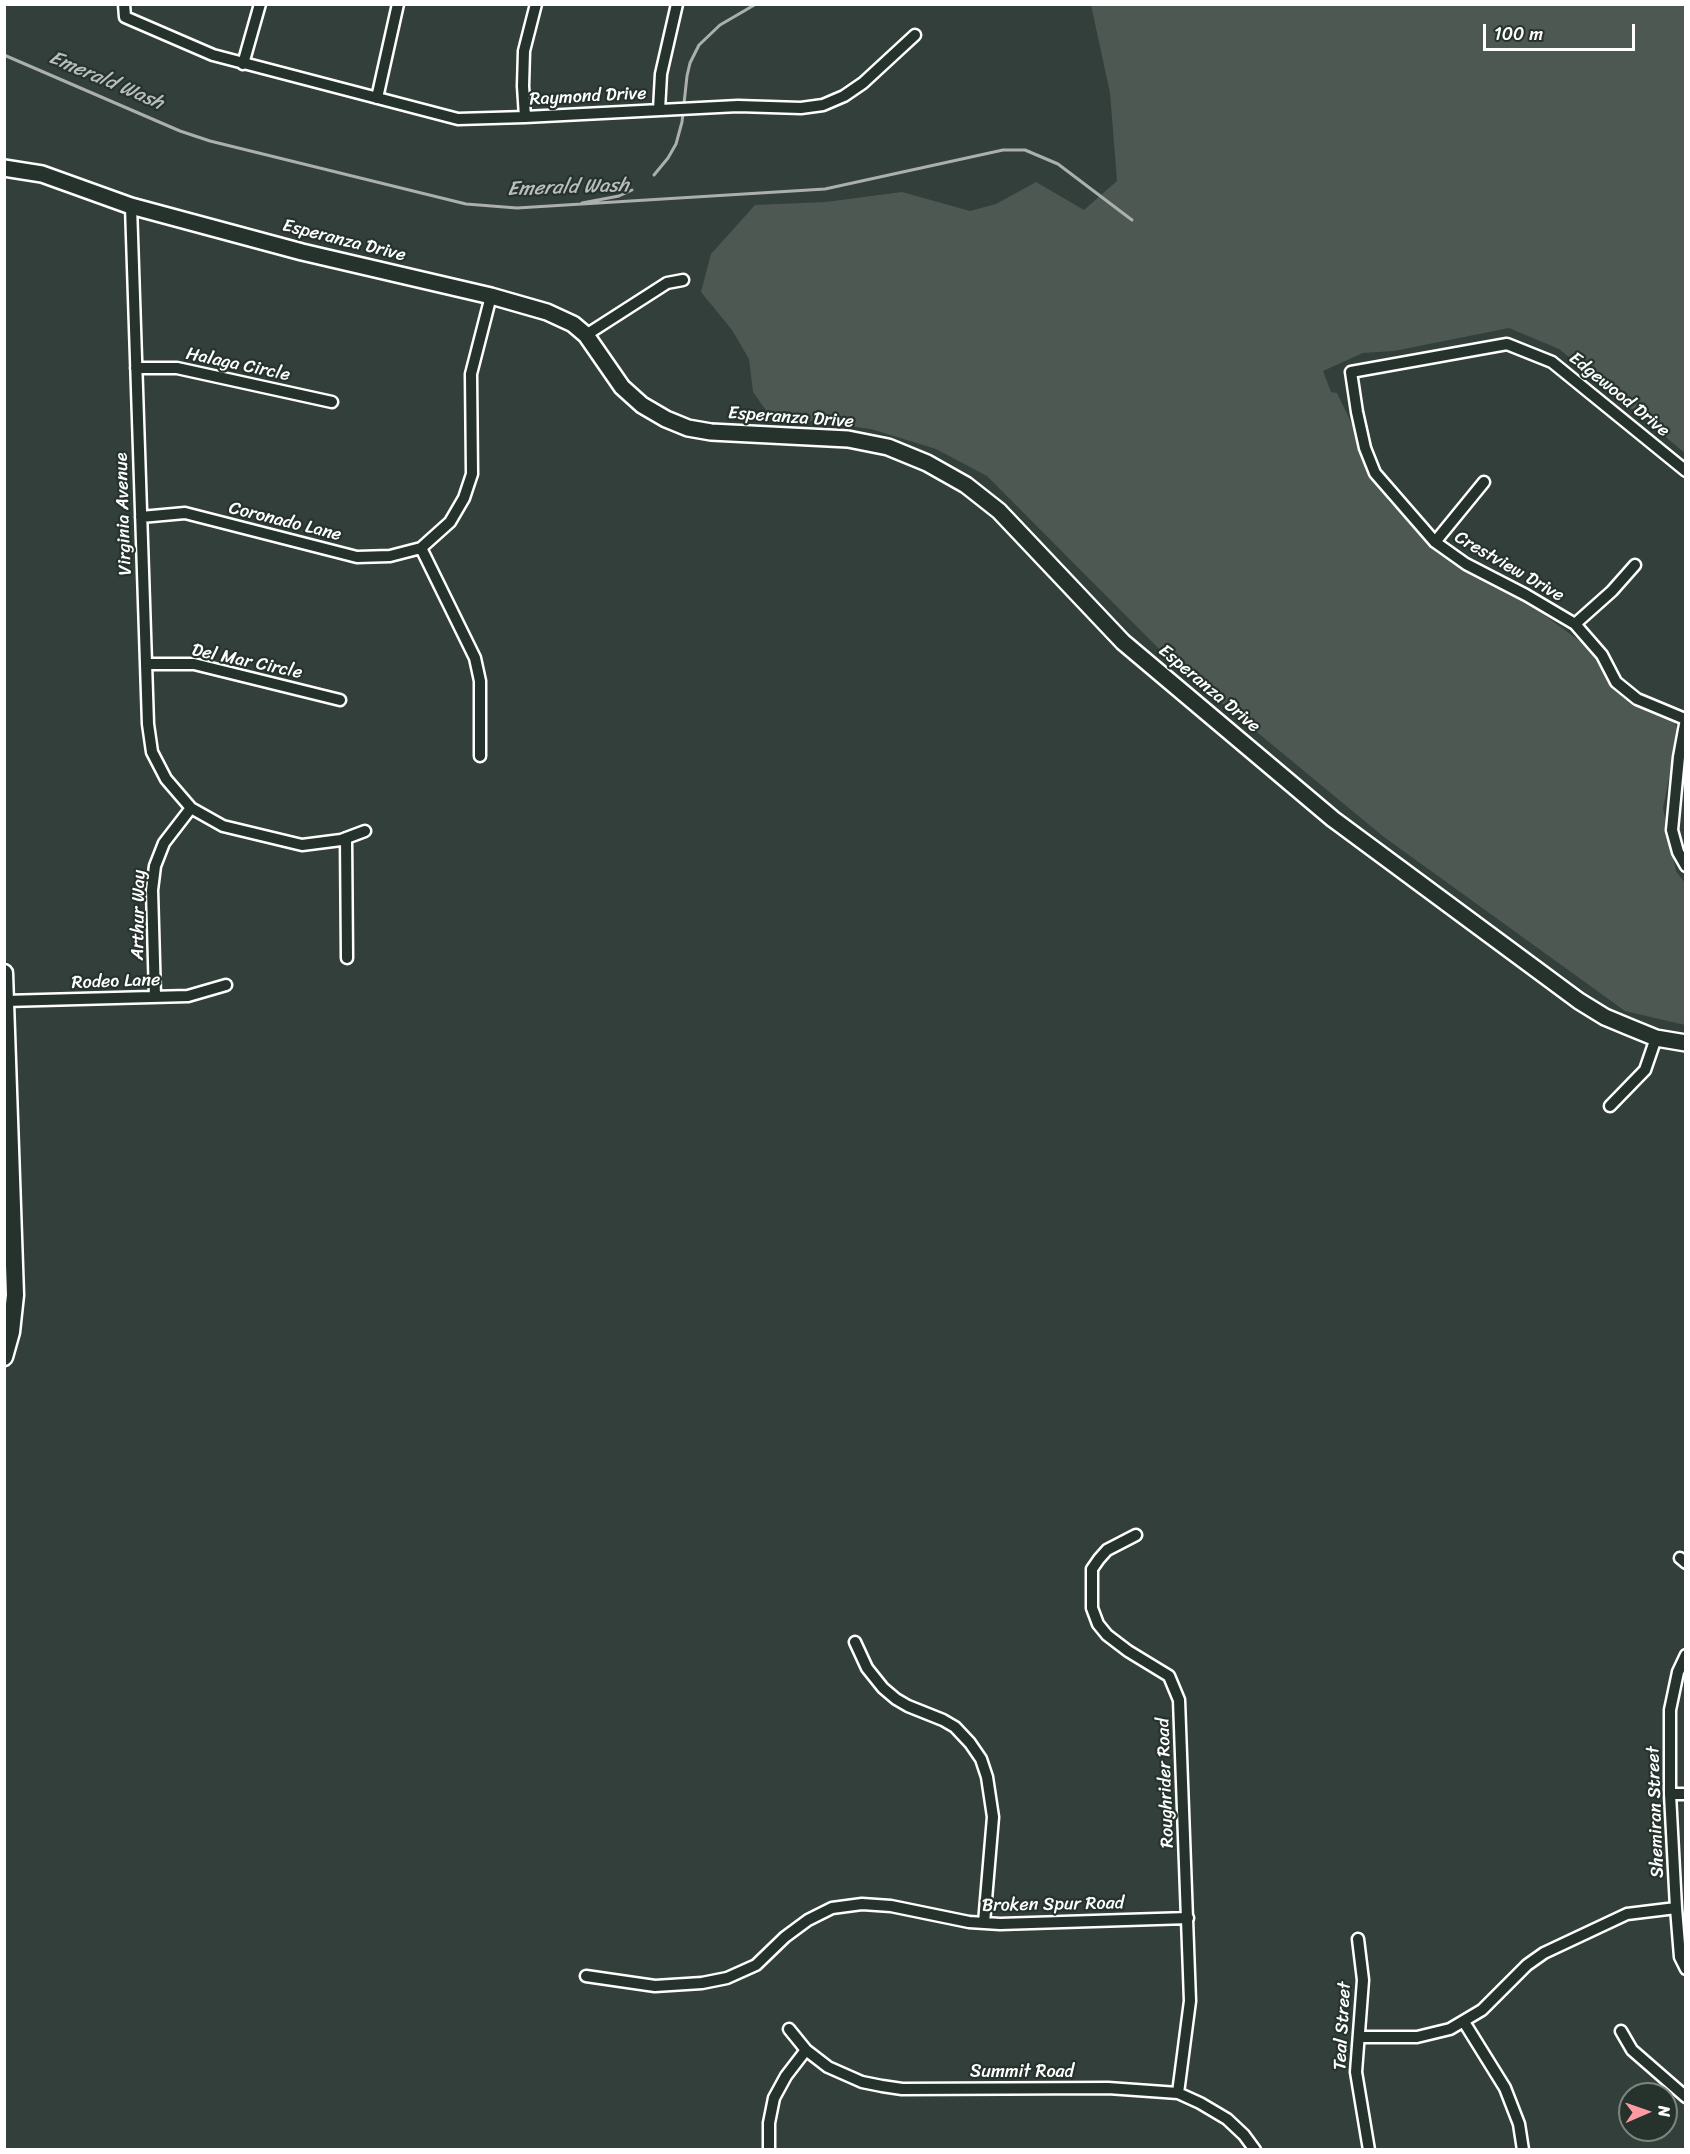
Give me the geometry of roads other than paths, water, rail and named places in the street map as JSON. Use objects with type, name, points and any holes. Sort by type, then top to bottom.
[{"type":"main road","name":"Esperanza Drive","points":[[4,168],[42,174],[131,206],[302,252],[491,296],[563,318],[586,335],[622,387],[642,405],[688,428],[711,432],[848,439],[878,445],[927,464],[966,485],[999,511],[1123,642],[1333,819],[1579,1001],[1605,1017],[1656,1038],[1686,1043]]},
{"type":"main road","points":[[4,974],[7,1143],[15,1295],[11,1332],[4,1357]]},
{"type":"street","name":"Raymond Drive","points":[[124,4],[125,17],[213,56],[458,119],[738,106],[801,108],[823,105],[844,96],[863,83],[915,35]]},
{"type":"street","points":[[243,64],[260,4]]},
{"type":"street","points":[[377,98],[398,4]]},
{"type":"street","points":[[525,117],[524,51],[536,4]]},
{"type":"street","points":[[659,110],[661,74],[677,4]]},
{"type":"street","name":"Virginia Avenue","points":[[131,206],[148,724],[152,752],[166,779],[190,808]]},
{"type":"street","points":[[586,335],[667,283],[683,280]]},
{"type":"street","points":[[480,756],[480,681],[475,658],[421,548],[450,522],[464,498],[472,474],[471,374],[491,296]]},
{"type":"street","name":"Edgewood Drive","points":[[1351,372],[1508,344],[1552,362],[1686,471]]},
{"type":"street","name":"Halaga Circle","points":[[136,369],[177,368],[332,402]]},
{"type":"street","name":"Crestview Drive","points":[[1351,372],[1365,448],[1375,473],[1435,542],[1466,564],[1517,590],[1575,624],[1602,655],[1616,682],[1637,699],[1685,719]]},
{"type":"street","points":[[1435,542],[1484,482]]},
{"type":"street","name":"Coronado Lane","points":[[141,517],[185,513],[357,557],[390,556],[421,548]]},
{"type":"street","points":[[1575,624],[1612,591],[1635,565]]},
{"type":"street","name":"Del Mar Circle","points":[[146,664],[194,664],[340,700]]},
{"type":"street","points":[[1685,719],[1671,830],[1678,852],[1686,866]]},
{"type":"street","points":[[190,808],[223,826],[302,845],[346,838],[365,831]]},
{"type":"street","name":"Arthur Way","points":[[155,997],[152,890],[155,866],[164,843],[190,808]]},
{"type":"street","points":[[346,838],[347,958]]},
{"type":"street","name":"Rodeo Lane","points":[[5,1001],[188,996],[226,986]]},
{"type":"street","points":[[1610,1106],[1645,1070],[1656,1038]]},
{"type":"street","name":"Roughrider Road","points":[[1136,1535],[1107,1550],[1095,1564],[1092,1569],[1092,1608],[1098,1624],[1107,1635],[1169,1676],[1177,1694],[1183,1775],[1190,2001],[1178,2092]]},
{"type":"street","points":[[855,1642],[867,1668],[883,1688],[896,1700],[943,1719],[955,1727],[981,1759],[987,1777],[993,1817],[984,1923]]},
{"type":"street","name":"Shemiran Street","points":[[1686,1655],[1678,1672],[1670,1710],[1670,1794],[1676,1908],[1680,1957],[1686,1969]]},
{"type":"street","points":[[1670,1794],[1686,1794]]},
{"type":"street","name":"Broken Spur Road","points":[[586,1976],[655,1986],[702,1983],[727,1978],[756,1965],[785,1937],[808,1920],[832,1908],[862,1904],[891,1906],[984,1923],[1188,1918]]},
{"type":"street","points":[[1359,2037],[1418,2037],[1464,2022],[1482,2010],[1527,1965],[1544,1953],[1627,1914],[1676,1908]]},
{"type":"street","name":"Teal Street","points":[[1358,1939],[1363,1980],[1356,2072],[1369,2150]]},
{"type":"street","points":[[1464,2022],[1505,2088],[1519,2124],[1523,2150]]},
{"type":"street","name":"Summit Road","points":[[789,2029],[806,2050],[828,2067],[862,2082],[902,2089],[1108,2088],[1178,2092],[1227,2119],[1244,2135],[1255,2150]]},
{"type":"street","points":[[1621,2031],[1632,2050],[1686,2097]]},
{"type":"street","points":[[769,2150],[769,2123],[774,2098],[786,2076],[806,2050]]},
{"type":"waterway","points":[[654,175],[676,144],[682,122],[690,63],[699,45],[720,25],[756,4]]},
{"type":"waterway","name":"Emerald Wash","points":[[4,55],[180,131],[210,141],[466,204],[517,208],[825,189],[1003,150],[1025,150],[1058,164],[1132,220]]},
{"type":"waterway","points":[[582,203],[619,196],[632,190]]}]
